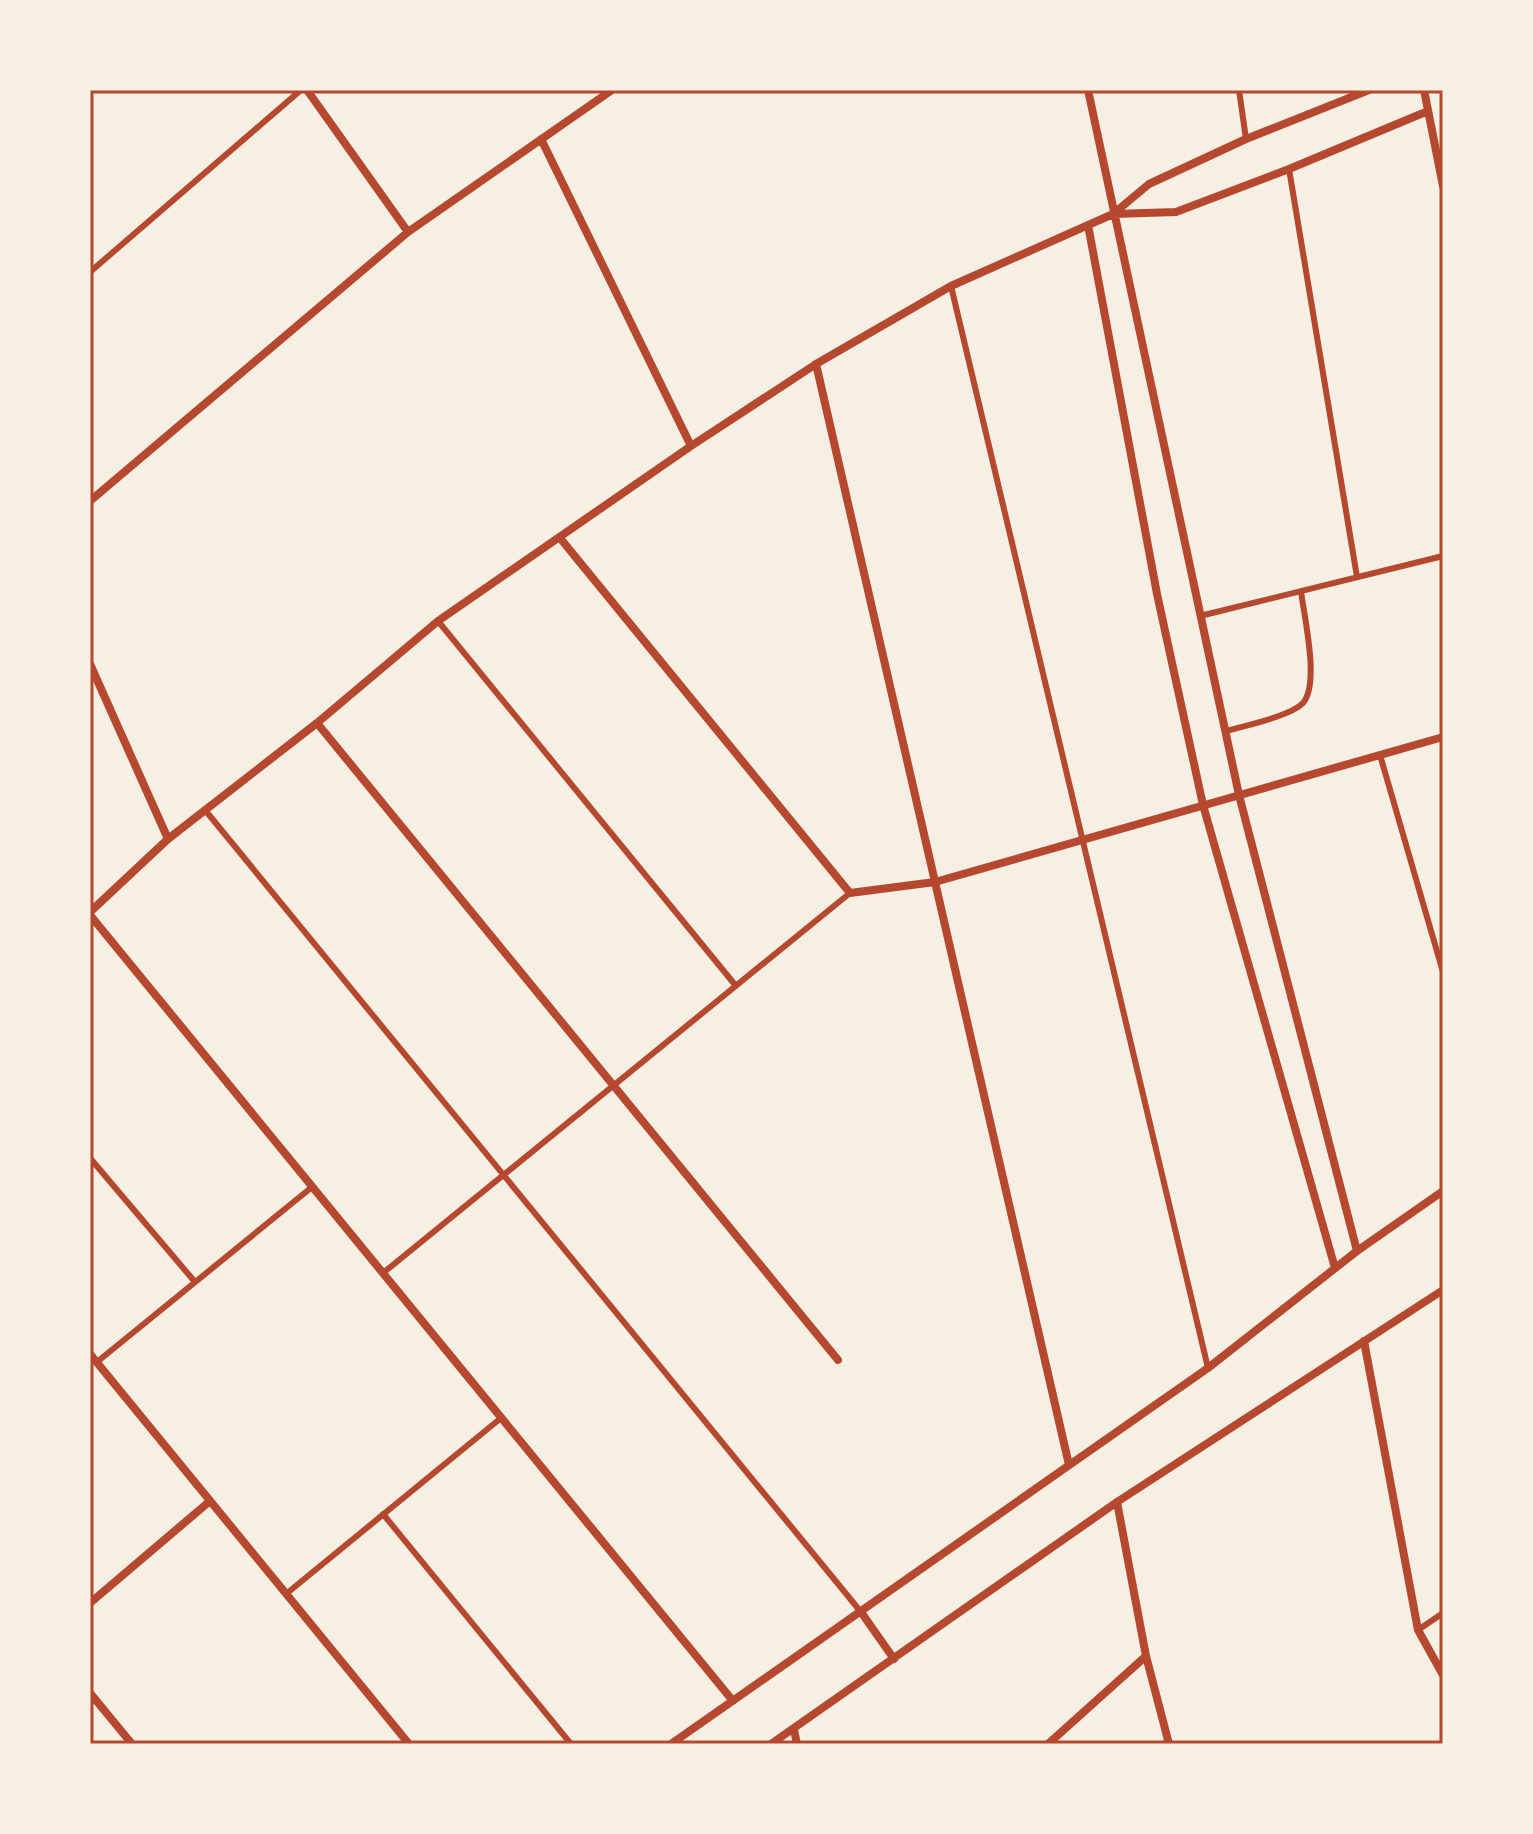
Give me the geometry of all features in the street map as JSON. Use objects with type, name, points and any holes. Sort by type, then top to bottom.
[{"type":"street","points":[[304,90],[408,232]]},
{"type":"street","points":[[90,501],[408,232],[612,90]]},
{"type":"street","points":[[1088,90],[1239,795],[1357,1251]]},
{"type":"street","points":[[733,1701],[90,914],[168,839],[317,723],[438,621],[691,446],[816,364],[951,286],[1113,214],[1149,184],[1246,139],[1369,90]]},
{"type":"street","points":[[1424,90],[1443,186]]},
{"type":"street","points":[[1113,214],[1176,212],[1428,111]]},
{"type":"street","points":[[541,139],[691,446]]},
{"type":"street","points":[[1088,225],[1157,594],[1203,805],[1335,1268]]},
{"type":"street","points":[[816,364],[1069,1465]]},
{"type":"street","points":[[560,538],[850,893],[935,882],[1443,737]]},
{"type":"street","points":[[90,664],[168,839]]},
{"type":"street","points":[[317,723],[838,1360]]},
{"type":"street","points":[[671,1744],[1208,1368],[1357,1251],[1443,1191]]},
{"type":"street","points":[[771,1744],[1117,1502],[1443,1290]]},
{"type":"street","points":[[1364,1341],[1418,1630],[1443,1675]]},
{"type":"street","points":[[90,1354],[409,1744]]},
{"type":"street","points":[[90,1603],[210,1501]]},
{"type":"street","points":[[1117,1502],[1146,1656],[1169,1744]]},
{"type":"street","points":[[861,1612],[894,1659]]},
{"type":"street","points":[[1048,1744],[1146,1656]]},
{"type":"street","points":[[90,1693],[127,1742]]},
{"type":"street","points":[[794,1730],[797,1744]]},
{"type":"lane","points":[[90,272],[304,90]]},
{"type":"lane","points":[[1239,90],[1246,139]]},
{"type":"lane","points":[[1289,169],[1357,577]]},
{"type":"lane","points":[[951,286],[1208,1368]]},
{"type":"lane","points":[[1200,616],[1443,556]]},
{"type":"lane","points":[[1226,731],[1290,711],[1302,703],[1312,678],[1301,591]]},
{"type":"lane","points":[[438,621],[736,986]]},
{"type":"lane","points":[[1380,755],[1443,972]]},
{"type":"lane","points":[[205,810],[861,1612]]},
{"type":"lane","points":[[383,1273],[850,893]]},
{"type":"lane","points":[[90,1158],[195,1282]]},
{"type":"lane","points":[[97,1362],[312,1187]]},
{"type":"lane","points":[[286,1594],[501,1418]]},
{"type":"lane","points":[[383,1514],[571,1744]]},
{"type":"lane","points":[[1418,1630],[1443,1613]]}]
